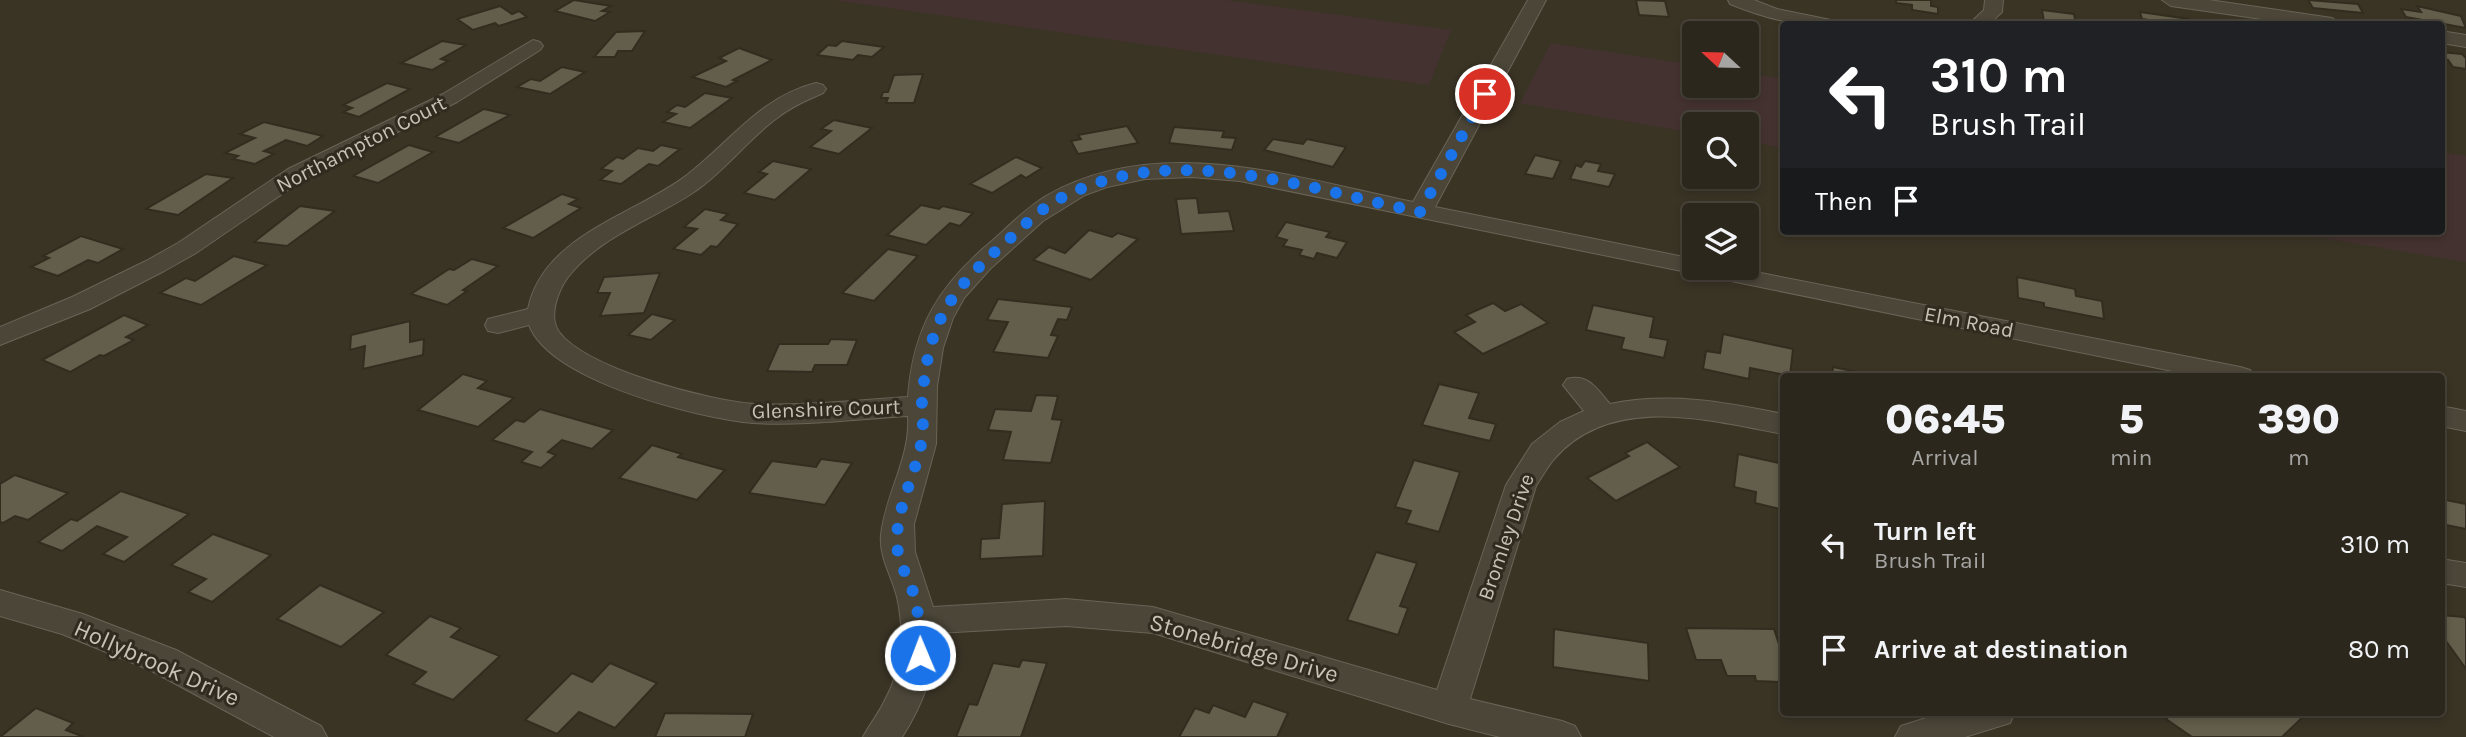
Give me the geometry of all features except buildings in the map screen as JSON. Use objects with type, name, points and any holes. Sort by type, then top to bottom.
[{"type":"street","points":[[1420,212],[1537,0]]},
{"type":"street","points":[[1982,21],[1993,12],[1994,0]]},
{"type":"street","points":[[2171,0],[2312,21]]},
{"type":"street","points":[[1733,4],[1808,21]]},
{"type":"street","points":[[2445,38],[2466,41]]},
{"type":"street","name":"Northampton Court","points":[[0,337],[117,285],[187,248],[296,174],[450,98],[533,46]]},
{"type":"street","points":[[498,325],[541,314],[547,291],[559,272],[576,254],[594,240],[688,185],[711,168],[771,111],[816,89]]},
{"type":"street","name":"Elm Road","points":[[882,737],[909,690],[920,655],[919,621],[913,594],[898,554],[897,541],[898,523],[923,429],[925,370],[933,332],[959,286],[980,263],[1040,211],[1077,190],[1126,175],[1154,171],[1208,170],[1240,174],[1682,264]]},
{"type":"street","name":"Elm Road","points":[[1759,280],[2225,373]]},
{"type":"street","name":"Glenshire Court","points":[[541,314],[549,338],[564,352],[588,366],[677,398],[712,407],[750,413],[792,414],[922,406]]},
{"type":"street","points":[[1577,386],[1604,415]]},
{"type":"street","name":"Bromley Drive","points":[[1449,709],[1521,485],[1531,464],[1562,434],[1604,415],[1629,409],[1673,406],[1716,410],[1780,423]]},
{"type":"street","points":[[2445,417],[2466,421]]},
{"type":"street","points":[[2445,572],[2466,575]]},
{"type":"street","name":"Hollybrook Drive","points":[[0,603],[71,623],[163,660],[308,737]]},
{"type":"street","name":"Stonebridge Drive","points":[[919,621],[1084,611],[1113,613],[1153,621],[1449,709],[1562,737]]},
{"type":"street","points":[[1914,737],[1984,716]]},
{"type":"shaded area","points":[[834,0],[1226,0],[1451,30],[1429,85]]},
{"type":"shaded area","points":[[1551,43],[1682,63],[1682,98],[1759,98],[1759,75],[1780,78],[1780,147],[1759,143],[1759,112],[1682,112],[1682,131],[1520,103]]},
{"type":"shaded area","points":[[2445,153],[2466,156],[2466,262],[2305,235],[2445,235]]},
{"type":"route","points":[[920,655],[919,621],[913,594],[898,554],[898,523],[916,465],[923,429],[925,370],[933,332],[959,286],[980,263],[1055,201],[1104,180],[1154,171],[1181,169],[1240,174],[1420,212],[1485,94]]}]
